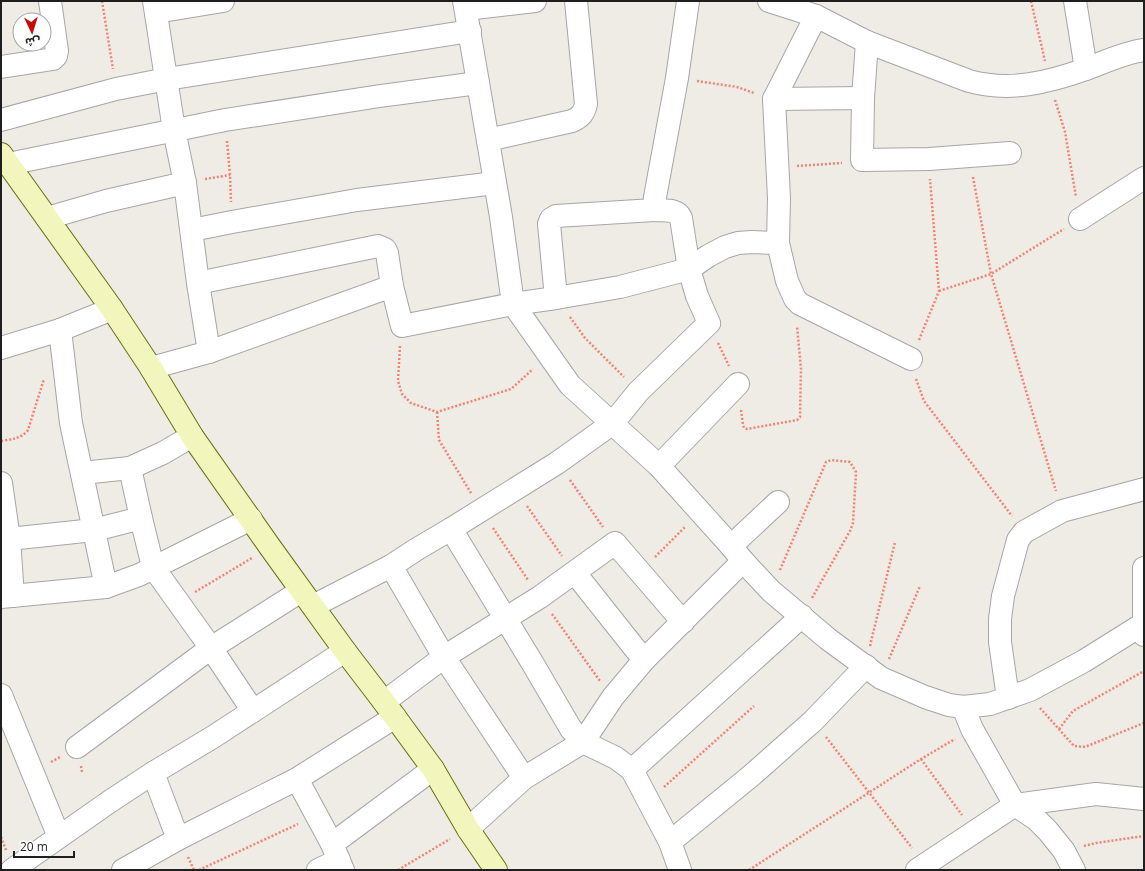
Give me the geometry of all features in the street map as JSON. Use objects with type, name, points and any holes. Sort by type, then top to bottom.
[{"type":"main road","points":[[4,159],[112,309],[151,368],[192,436],[270,547],[433,769],[468,829],[496,870]]},
{"type":"street","points":[[1,67],[53,59],[56,56],[57,51],[50,1]]},
{"type":"street","points":[[209,352],[185,183],[174,130],[155,6],[223,1]]},
{"type":"street","points":[[535,1],[465,5],[495,183],[513,304],[570,385],[659,466],[771,591],[828,639],[873,672],[925,697],[949,705],[963,707],[990,704],[1030,690],[1144,630],[1144,568]]},
{"type":"street","points":[[488,140],[572,121],[581,116],[585,111],[586,104],[576,1]]},
{"type":"street","points":[[654,210],[655,197],[677,78],[688,1]]},
{"type":"street","points":[[1075,1],[1086,69]]},
{"type":"street","points":[[776,2],[816,16],[867,42],[969,81],[981,84],[1011,86],[1049,81],[1086,69],[1118,56],[1144,50]]},
{"type":"street","points":[[816,16],[774,99],[776,167],[779,198],[778,243],[787,281],[795,299],[800,304],[911,359]]},
{"type":"street","points":[[1,120],[116,89],[167,79],[470,31]]},
{"type":"street","points":[[867,42],[863,98],[862,160],[929,159],[1010,153]]},
{"type":"street","points":[[4,159],[225,120],[380,96],[478,83]]},
{"type":"street","points":[[774,99],[863,98]]},
{"type":"street","points":[[1080,219],[1144,178]]},
{"type":"street","points":[[47,218],[100,203],[185,183]]},
{"type":"street","points":[[192,230],[357,200],[495,183]]},
{"type":"street","points":[[77,747],[211,648],[307,598],[391,566],[557,463],[613,423],[638,392],[709,323],[697,296],[689,269],[681,218],[675,211],[654,210],[556,216],[551,219],[548,224],[556,298]]},
{"type":"street","points":[[198,283],[378,246],[385,249],[402,326],[513,304],[556,298],[620,286],[689,269],[708,256],[732,245],[752,242],[778,243]]},
{"type":"street","points":[[151,368],[209,352],[392,286]]},
{"type":"street","points":[[1,348],[60,330],[112,309]]},
{"type":"street","points":[[60,330],[71,423],[106,587]]},
{"type":"street","points":[[659,466],[738,384]]},
{"type":"street","points":[[82,473],[130,468],[163,453],[192,436]]},
{"type":"street","points":[[130,468],[153,567],[211,648],[253,711]]},
{"type":"street","points":[[1,483],[9,539],[7,596],[106,587],[139,575],[251,519]]},
{"type":"street","points":[[1008,698],[1000,642],[1000,619],[1003,596],[1013,554],[1018,540],[1024,532],[1062,511],[1144,489]]},
{"type":"street","points":[[468,829],[524,778],[583,742],[612,698],[644,660],[683,622],[778,502]]},
{"type":"street","points":[[9,539],[94,530],[141,518]]},
{"type":"street","points":[[451,529],[571,730],[583,742],[616,758],[632,770],[670,842],[680,870]]},
{"type":"street","points":[[123,870],[178,839],[297,779],[390,709],[444,657],[540,597],[615,543],[683,622]]},
{"type":"street","points":[[391,566],[444,657],[524,778]]},
{"type":"street","points":[[575,573],[644,660]]},
{"type":"street","points":[[632,770],[802,616]]},
{"type":"street","points":[[12,870],[153,773],[213,737],[345,651]]},
{"type":"street","points":[[670,842],[752,775],[813,721],[873,672]]},
{"type":"street","points":[[1,695],[59,837]]},
{"type":"street","points":[[963,707],[972,729],[1015,805],[1036,819],[1048,831],[1069,861]]},
{"type":"street","points":[[318,870],[338,858],[433,769]]},
{"type":"street","points":[[153,773],[178,839]]},
{"type":"street","points":[[297,779],[338,858]]},
{"type":"street","points":[[921,867],[1015,805],[1096,794],[1144,799]]},
{"type":"path","points":[[102,1],[116,89]]},
{"type":"path","points":[[939,291],[992,274],[1080,219],[1065,132],[1049,81],[1031,1]]},
{"type":"path","points":[[677,78],[737,88],[774,99]]},
{"type":"path","points":[[969,156],[992,274],[1062,511]]},
{"type":"path","points":[[929,159],[939,291],[911,359],[918,388],[924,401],[1024,532]]},
{"type":"path","points":[[776,167],[840,164],[862,160]]},
{"type":"path","points":[[185,183],[230,175],[232,222]]},
{"type":"path","points":[[556,298],[585,338],[638,392]]},
{"type":"path","points":[[709,323],[738,384],[744,428],[747,429],[797,420],[800,418],[801,369],[795,299]]},
{"type":"path","points":[[402,326],[398,381],[402,394],[411,403],[437,412],[511,389],[549,356]]},
{"type":"path","points":[[1,440],[18,438],[24,435],[28,430],[46,373]]},
{"type":"path","points":[[437,412],[439,440],[481,510],[540,597],[612,698]]},
{"type":"path","points":[[771,591],[826,462],[831,460],[850,462],[856,472],[853,523],[850,531],[802,616]]},
{"type":"path","points":[[557,463],[615,543]]},
{"type":"path","points":[[515,489],[575,573]]},
{"type":"path","points":[[639,572],[700,512]]},
{"type":"path","points":[[873,672],[895,542]]},
{"type":"path","points":[[178,602],[270,547]]},
{"type":"path","points":[[873,672],[920,586]]},
{"type":"path","points":[[1059,729],[1073,711],[1144,671]]},
{"type":"path","points":[[1030,690],[1036,703],[1074,746],[1085,747],[1144,723]]},
{"type":"path","points":[[649,801],[754,706]]},
{"type":"path","points":[[813,721],[870,793],[921,867]]},
{"type":"path","points":[[749,870],[921,759],[972,729]]},
{"type":"path","points":[[33,773],[77,747]]},
{"type":"path","points":[[921,759],[973,832]]},
{"type":"path","points":[[199,870],[317,815]]},
{"type":"path","points":[[398,870],[468,829]]},
{"type":"path","points":[[1069,861],[1096,843],[1144,836]]}]
